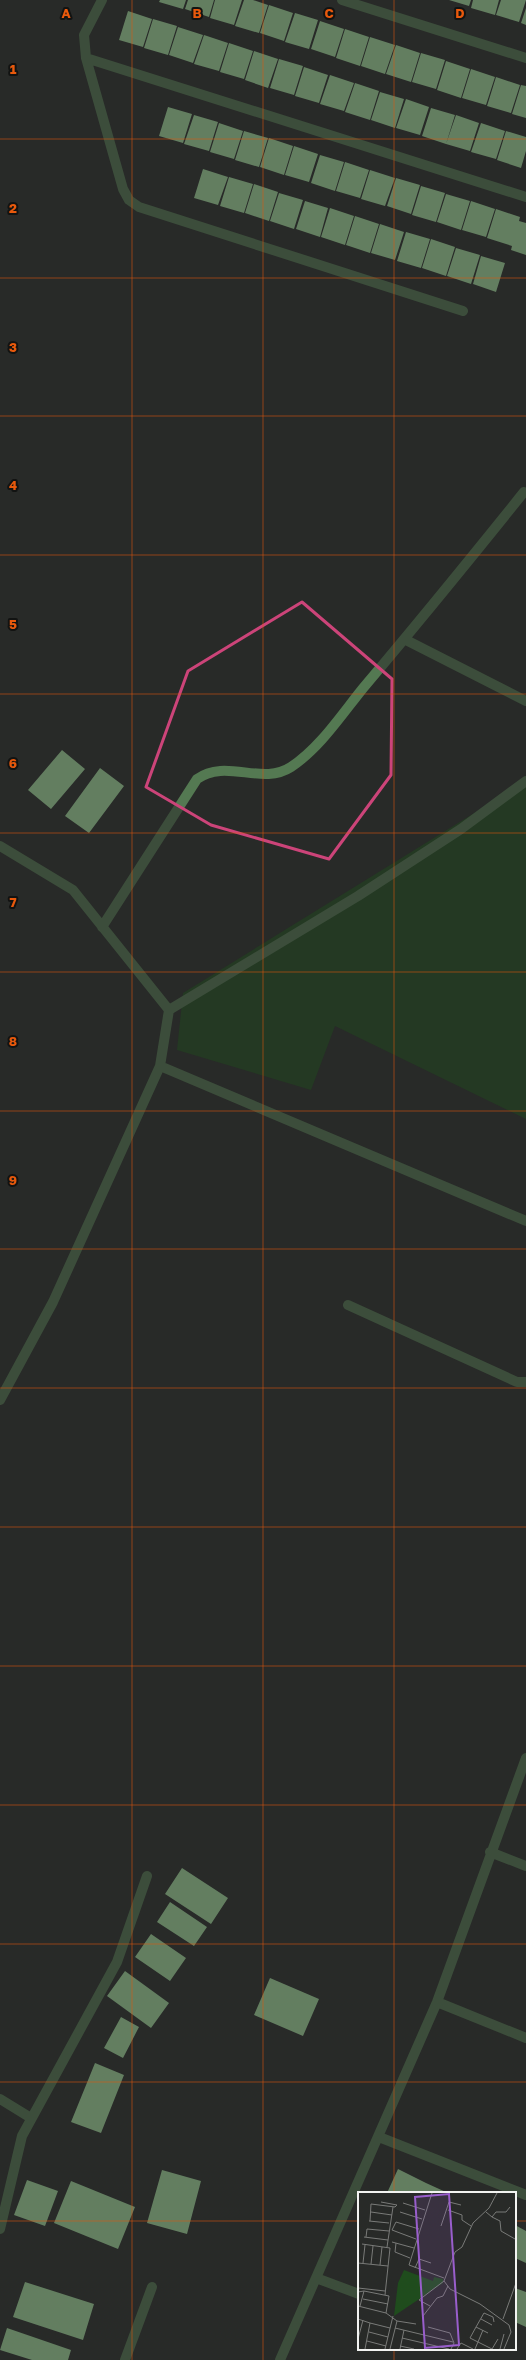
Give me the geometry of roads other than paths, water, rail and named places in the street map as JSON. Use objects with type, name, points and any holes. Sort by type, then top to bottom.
[{"type":"street","points":[[102,0],[84,35],[86,58],[123,190],[128,200],[146,210],[463,311]]},
{"type":"street","points":[[342,0],[526,58]]},
{"type":"street","points":[[86,58],[526,197]]},
{"type":"street","points":[[102,927],[197,779],[217,770],[274,774],[288,769],[314,747],[524,492]]},
{"type":"street","points":[[404,639],[526,701]]},
{"type":"street","points":[[169,1010],[358,896],[461,829],[526,781]]},
{"type":"street","points":[[0,846],[73,890],[169,1010],[160,1066],[53,1302],[0,1400]]},
{"type":"street","points":[[160,1066],[526,1221]]},
{"type":"street","points":[[348,1305],[517,1382],[526,1382]]},
{"type":"street","points":[[280,2360],[437,2002],[490,1852],[526,1758]]},
{"type":"street","points":[[490,1852],[526,1866]]},
{"type":"street","points":[[0,2229],[22,2136],[117,1962],[147,1876]]},
{"type":"street","points":[[437,2002],[526,2038]]},
{"type":"street","points":[[0,2099],[31,2118]]},
{"type":"street","points":[[379,2137],[526,2196]]},
{"type":"street","points":[[316,2278],[358,2294]]},
{"type":"street","points":[[125,2360],[152,2287]]}]
